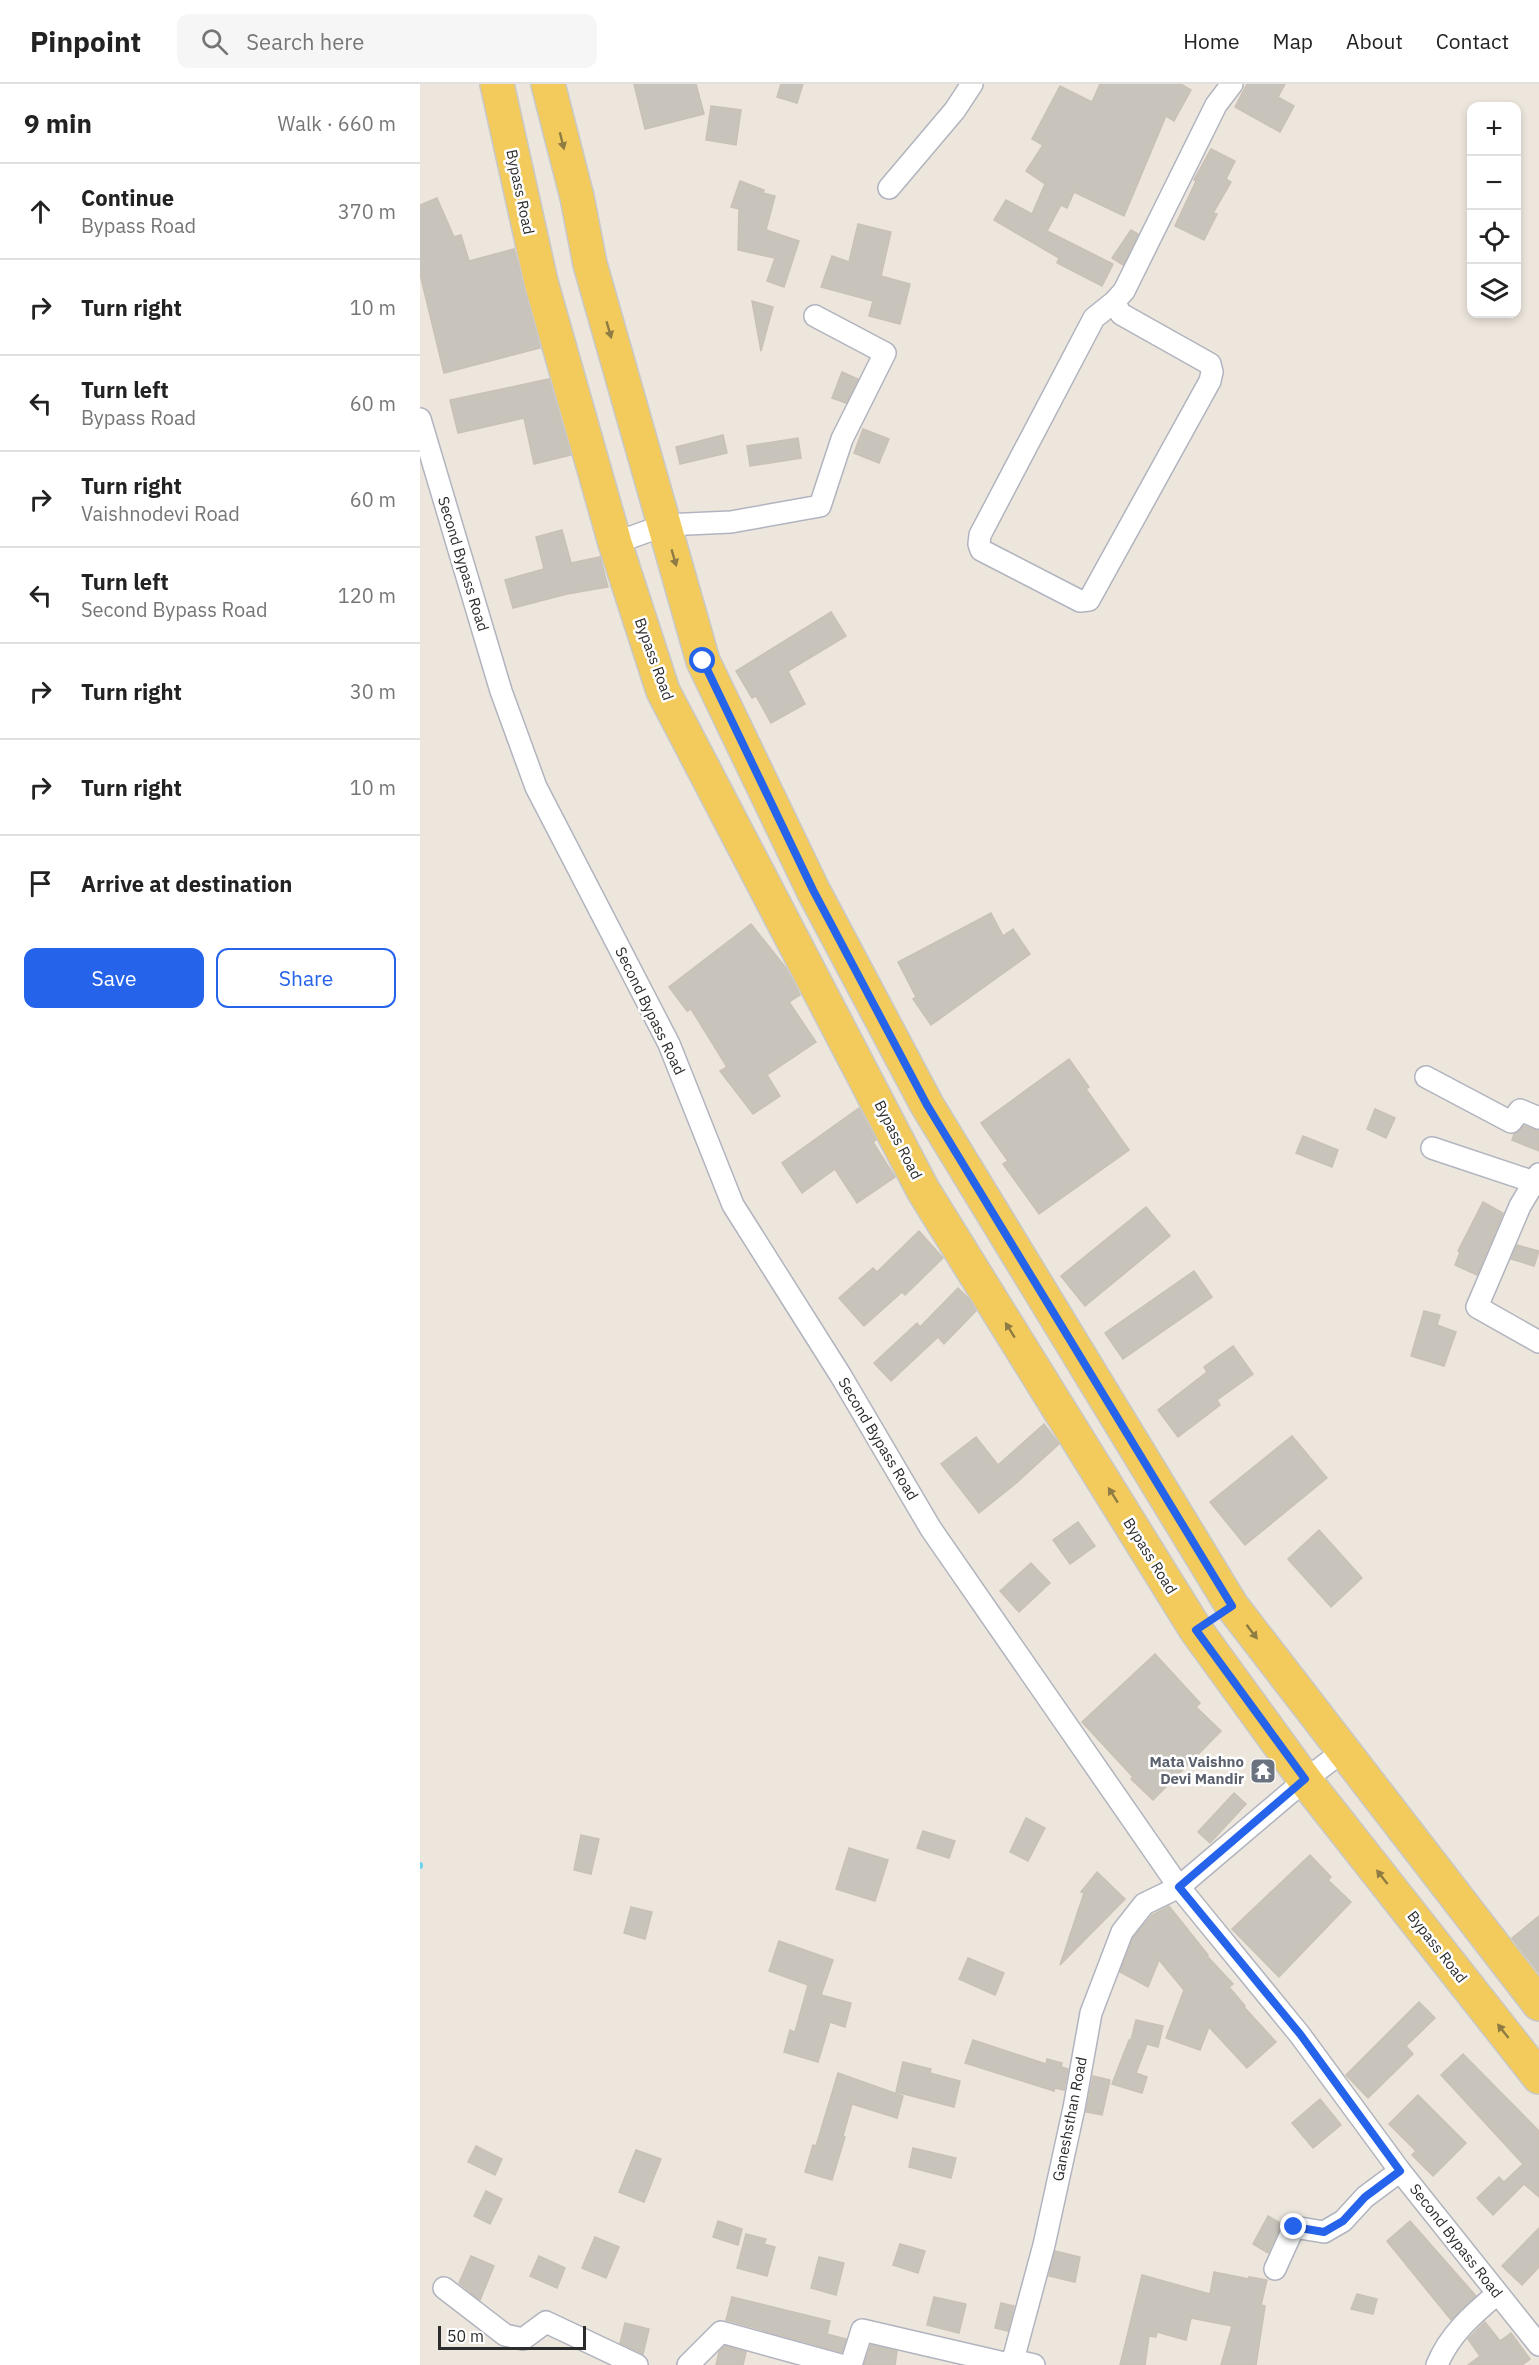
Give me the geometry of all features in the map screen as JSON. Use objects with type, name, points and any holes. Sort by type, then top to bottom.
[{"type":"main road","name":"Bypass Road","points":[[497,84],[541,282],[615,543],[663,691],[923,1190],[1196,1630],[1305,1779],[1539,2076]]},
{"type":"main road","points":[[548,84],[577,197],[590,264],[703,661],[813,890],[927,1105],[1232,1606],[1539,2004]]},
{"type":"main road","points":[[923,1190],[962,1162]]},
{"type":"main road","points":[[1196,1630],[1232,1606]]},
{"type":"street","points":[[889,188],[955,110],[972,84]]},
{"type":"street","points":[[1114,302],[1121,314],[1210,364],[1212,372],[1210,381],[1089,600],[1080,601],[981,550],[980,536],[1094,318],[1124,291],[1216,105],[1232,84]]},
{"type":"street","points":[[615,543],[665,525],[731,522],[820,506],[842,439],[885,353],[815,316]]},
{"type":"street","name":"Second Bypass Road","points":[[420,419],[501,691],[536,787],[669,1044],[733,1205],[841,1376],[931,1529],[1179,1887],[1300,2034],[1400,2171],[1539,2345]]},
{"type":"street","points":[[1426,1077],[1511,1122],[1520,1110],[1539,1118]]},
{"type":"street","points":[[1432,1148],[1537,1178],[1520,1206],[1477,1307],[1539,1342]]},
{"type":"street","name":"Ganeshsthan Road","points":[[1006,2363],[1044,2245],[1074,2108],[1091,2013],[1122,1932],[1144,1904],[1179,1887],[1305,1779],[1343,1751]]},
{"type":"street","points":[[1275,2269],[1294,2227],[1324,2232],[1343,2221],[1365,2197],[1400,2171]]},
{"type":"street","points":[[444,2288],[505,2335],[523,2339],[546,2322],[637,2365]]},
{"type":"street","points":[[1437,2365],[1453,2337],[1469,2317],[1497,2294]]},
{"type":"street","points":[[850,2365],[862,2330],[1006,2363],[1034,2365]]},
{"type":"street","points":[[688,2365],[721,2332],[841,2365]]},
{"type":"building","points":[[634,84],[696,84],[704,114],[645,129]]},
{"type":"building","points":[[781,84],[803,84],[797,103],[777,97]]},
{"type":"building","points":[[1100,84],[1181,84],[1191,90],[1174,121],[1166,116],[1124,216],[1074,192],[1067,208],[1061,205],[1047,231],[1113,264],[1102,286],[1057,263],[1059,258],[994,220],[1006,200],[1032,214],[1045,184],[1026,171],[1043,145],[1032,139],[1060,86],[1092,102]]},
{"type":"building","points":[[1247,84],[1285,84],[1278,97],[1294,106],[1280,132],[1235,107]]},
{"type":"building","points":[[711,106],[741,110],[736,145],[706,140]]},
{"type":"building","points":[[1211,149],[1235,161],[1226,179],[1231,182],[1213,213],[1217,214],[1204,240],[1175,226],[1196,181],[1194,180]]},
{"type":"building","points":[[740,181],[764,190],[763,193],[775,196],[766,230],[799,241],[784,287],[767,281],[775,258],[738,250],[739,209],[731,207]]},
{"type":"building","points":[[437,198],[454,237],[461,235],[469,261],[514,249],[540,348],[444,373],[420,274],[420,205]]},
{"type":"building","points":[[858,224],[891,232],[881,276],[910,284],[900,324],[869,316],[873,301],[821,287],[832,256],[849,262]]},
{"type":"building","points":[[1131,230],[1138,234],[1123,265],[1112,258]]},
{"type":"building","points":[[752,301],[773,307],[761,351]]},
{"type":"building","points":[[842,372],[858,379],[846,403],[832,398]]},
{"type":"building","points":[[549,379],[571,455],[534,464],[524,418],[458,433],[450,400]]},
{"type":"building","points":[[863,429],[889,439],[879,463],[854,453]]},
{"type":"building","points":[[723,435],[727,453],[680,464],[676,447]]},
{"type":"building","points":[[798,438],[801,458],[750,466],[747,446]]},
{"type":"building","points":[[562,530],[571,563],[600,557],[608,587],[567,594],[513,608],[505,580],[544,569],[536,537]]},
{"type":"building","points":[[831,612],[846,636],[788,671],[805,704],[771,723],[756,696],[752,698],[736,671]]},
{"type":"building","points":[[991,913],[1003,936],[1013,929],[1030,954],[931,1025],[913,999],[916,997],[898,962]]},
{"type":"building","points":[[751,924],[786,968],[800,995],[789,1002],[816,1042],[767,1075],[780,1096],[753,1114],[720,1071],[727,1067],[691,1009],[687,1011],[669,987]]},
{"type":"building","points":[[1069,1059],[1089,1087],[1086,1089],[1129,1150],[1039,1214],[1003,1164],[1008,1161],[981,1123]]},
{"type":"building","points":[[859,1108],[876,1140],[873,1142],[895,1177],[857,1203],[835,1169],[802,1193],[782,1163]]},
{"type":"building","points":[[1375,1109],[1395,1118],[1386,1138],[1367,1129]]},
{"type":"building","points":[[1524,1126],[1539,1131],[1539,1151],[1512,1140],[1514,1134]]},
{"type":"building","points":[[1303,1136],[1338,1150],[1332,1167],[1296,1153]]},
{"type":"building","points":[[1483,1202],[1503,1213],[1477,1275],[1455,1265],[1460,1252],[1458,1251]]},
{"type":"building","points":[[1146,1207],[1170,1236],[1085,1306],[1061,1276]]},
{"type":"building","points":[[919,1231],[943,1258],[905,1295],[902,1292],[864,1326],[839,1298],[873,1268],[877,1272]]},
{"type":"building","points":[[1517,1245],[1539,1251],[1534,1266],[1511,1259]]},
{"type":"building","points":[[1194,1271],[1212,1297],[1123,1359],[1105,1333]]},
{"type":"building","points":[[958,1288],[969,1299],[976,1311],[944,1344],[938,1337],[891,1381],[874,1363],[917,1323],[920,1327]]},
{"type":"building","points":[[1424,1311],[1440,1315],[1437,1325],[1456,1332],[1444,1366],[1411,1356]]},
{"type":"building","points":[[1233,1346],[1253,1374],[1217,1400],[1220,1405],[1178,1437],[1158,1410],[1207,1372],[1204,1367]]},
{"type":"building","points":[[1044,1424],[1059,1444],[979,1513],[941,1464],[976,1437],[998,1465]]},
{"type":"building","points":[[1292,1436],[1327,1478],[1245,1545],[1210,1502]]},
{"type":"building","points":[[1078,1522],[1095,1546],[1070,1564],[1053,1540]]},
{"type":"building","points":[[1319,1530],[1362,1578],[1331,1607],[1288,1559]]},
{"type":"building","points":[[1031,1563],[1050,1583],[1019,1612],[1000,1591]]},
{"type":"building","points":[[1155,1654],[1200,1703],[1196,1707],[1221,1731],[1153,1800],[1131,1779],[1133,1777],[1082,1722]]},
{"type":"building","points":[[1234,1793],[1246,1804],[1210,1843],[1198,1832]]},
{"type":"building","points":[[1026,1818],[1045,1828],[1028,1861],[1010,1852]]},
{"type":"building","points":[[923,1831],[955,1841],[949,1858],[917,1848]]},
{"type":"building","points":[[581,1835],[599,1839],[591,1874],[574,1870]]},
{"type":"building","points":[[849,1848],[888,1860],[875,1901],[836,1889]]},
{"type":"building","points":[[1310,1855],[1331,1877],[1328,1880],[1351,1902],[1279,1977],[1232,1929]]},
{"type":"building","points":[[1097,1872],[1125,1899],[1060,1965],[1084,1893],[1081,1892]]},
{"type":"building","points":[[1169,1906],[1207,1956],[1233,1984],[1229,1987],[1244,2007],[1276,2042],[1247,2068],[1209,2027],[1200,2050],[1166,2038],[1184,1990],[1159,1960],[1148,1987],[1120,1972],[1133,1938],[1152,1915]]},
{"type":"building","points":[[631,1907],[652,1912],[645,1939],[624,1933]]},
{"type":"building","points":[[1539,1916],[1539,1973],[1512,1938]]},
{"type":"building","points":[[779,1941],[833,1960],[821,1995],[851,2003],[845,2027],[830,2022],[818,2062],[784,2052],[790,2030],[795,2032],[808,1985],[769,1971]]},
{"type":"building","points":[[968,1958],[1004,1973],[995,1995],[959,1979]]},
{"type":"building","points":[[1419,2002],[1435,2018],[1406,2046],[1413,2054],[1368,2098],[1346,2075]]},
{"type":"building","points":[[1136,2020],[1163,2026],[1158,2047],[1147,2044],[1136,2073],[1147,2077],[1142,2093],[1112,2084],[1129,2040],[1131,2040]]},
{"type":"building","points":[[973,2040],[1046,2064],[1047,2059],[1062,2063],[1061,2067],[1068,2069],[1064,2090],[1055,2088],[1054,2091],[965,2063]]},
{"type":"building","points":[[1463,2054],[1539,2131],[1539,2197],[1524,2184],[1493,2215],[1477,2198],[1499,2177],[1504,2182],[1523,2164],[1441,2075]]},
{"type":"building","points":[[903,2062],[931,2069],[930,2073],[960,2081],[954,2107],[896,2092]]},
{"type":"building","points":[[838,2073],[903,2096],[897,2118],[852,2104],[832,2180],[805,2172],[813,2145],[816,2146]]},
{"type":"building","points":[[1093,2076],[1110,2080],[1102,2115],[1086,2112]]},
{"type":"building","points":[[1418,2095],[1466,2143],[1433,2176],[1412,2155],[1416,2151],[1389,2124]]},
{"type":"building","points":[[1320,2099],[1341,2125],[1313,2148],[1292,2123]]},
{"type":"building","points":[[476,2146],[502,2159],[495,2175],[468,2162]]},
{"type":"building","points":[[913,2148],[956,2158],[951,2178],[909,2167]]},
{"type":"building","points":[[636,2150],[661,2159],[644,2202],[619,2192]]},
{"type":"building","points":[[486,2191],[502,2199],[490,2224],[474,2216]]},
{"type":"building","points":[[1268,2216],[1282,2224],[1268,2253],[1253,2244]]},
{"type":"building","points":[[718,2221],[742,2229],[738,2245],[713,2237]]},
{"type":"building","points":[[1410,2221],[1476,2296],[1451,2320],[1387,2241]]},
{"type":"building","points":[[1539,2228],[1539,2267],[1522,2285],[1502,2266]]},
{"type":"building","points":[[746,2234],[766,2239],[764,2244],[775,2247],[767,2276],[737,2268]]},
{"type":"building","points":[[595,2237],[619,2247],[606,2278],[582,2268]]},
{"type":"building","points":[[900,2244],[925,2251],[918,2273],[893,2265]]},
{"type":"building","points":[[1055,2251],[1080,2257],[1075,2282],[1049,2276]]},
{"type":"building","points":[[471,2256],[494,2266],[480,2300],[459,2283]]},
{"type":"building","points":[[539,2256],[565,2268],[557,2288],[530,2276]]},
{"type":"building","points":[[819,2257],[844,2263],[836,2295],[811,2288]]},
{"type":"building","points":[[1214,2272],[1267,2280],[1261,2305],[1265,2306],[1256,2365],[1221,2365],[1232,2326],[1191,2318],[1186,2340],[1157,2332],[1156,2337],[1149,2336],[1145,2365],[1120,2365],[1142,2275],[1210,2294]]},
{"type":"building","points":[[1357,2294],[1377,2299],[1373,2314],[1351,2309]]},
{"type":"building","points":[[732,2297],[830,2321],[827,2334],[846,2339],[842,2352],[726,2320]]},
{"type":"building","points":[[934,2297],[966,2304],[959,2333],[927,2325]]},
{"type":"building","points":[[1001,2303],[1014,2306],[1008,2331],[995,2328]]},
{"type":"building","points":[[1485,2322],[1500,2341],[1511,2333],[1530,2359],[1522,2365],[1468,2365],[1480,2356],[1468,2339]]},
{"type":"building","points":[[625,2323],[649,2329],[643,2354],[620,2343]]},
{"type":"building","points":[[871,2345],[897,2351],[895,2365],[864,2365]]},
{"type":"building","points":[[725,2346],[746,2352],[743,2365],[716,2365],[719,2352]]},
{"type":"place","name":"Mata Vaishno Devi Mandir","points":[[1263,1771]]},
{"type":"route","points":[[703,661],[813,890],[927,1105],[1232,1606],[1196,1630],[1305,1779],[1179,1887],[1300,2034],[1400,2171],[1365,2197],[1343,2221],[1324,2232],[1294,2227]]}]
